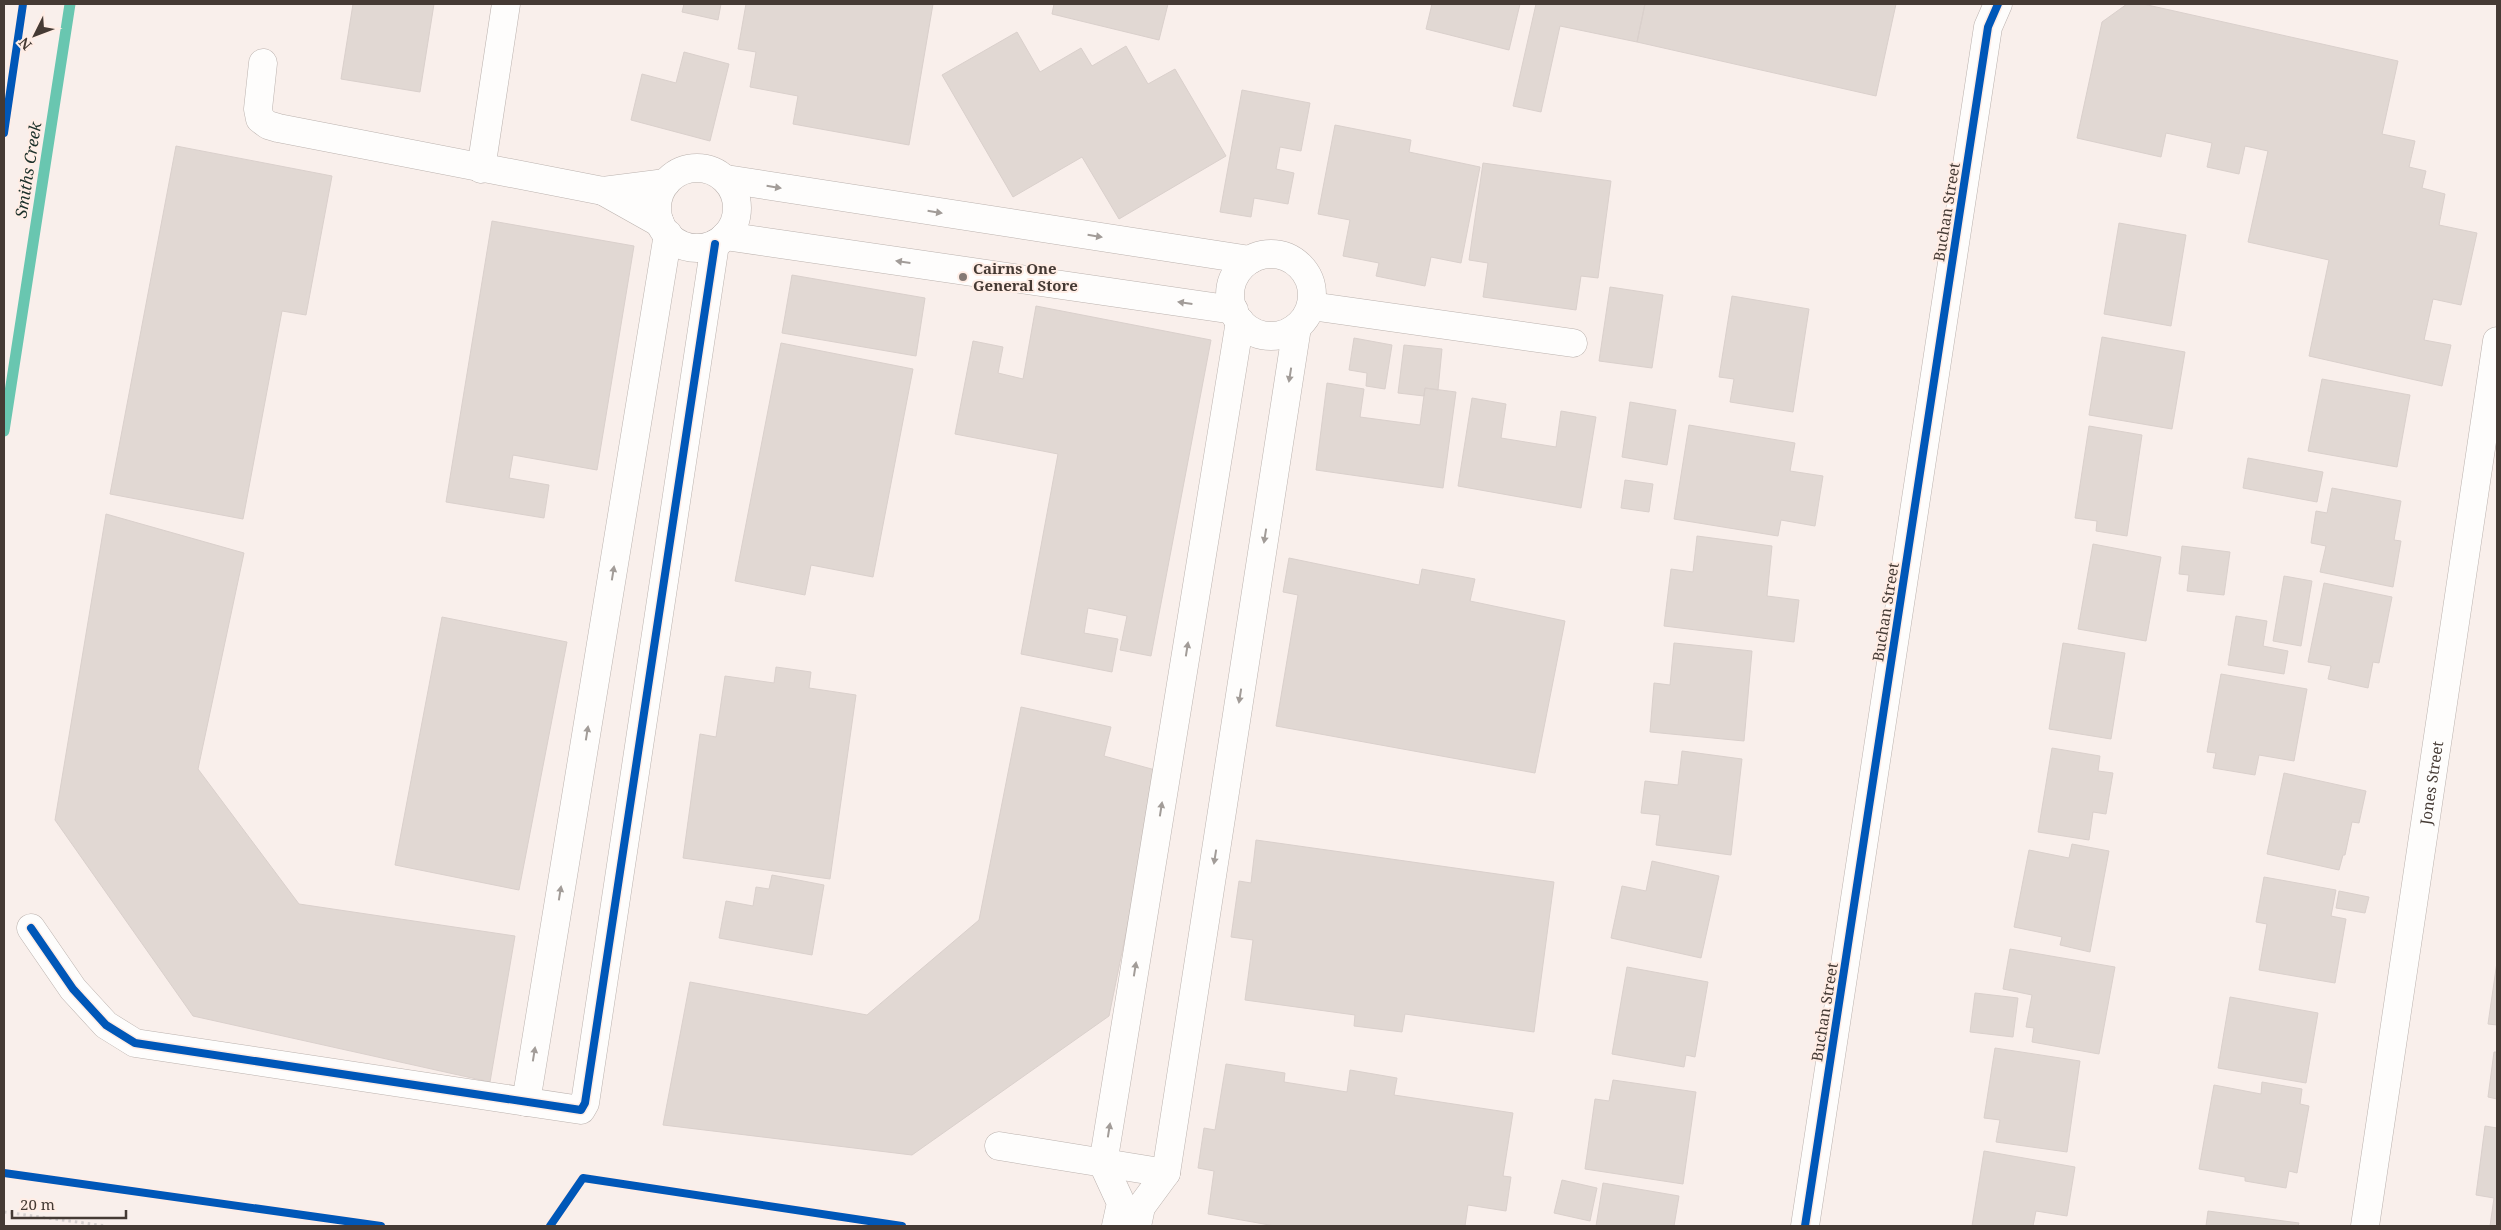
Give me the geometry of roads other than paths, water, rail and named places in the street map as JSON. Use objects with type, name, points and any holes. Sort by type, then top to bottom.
[{"type":"street","points":[[481,169],[506,4]]},
{"type":"street","name":"Buchan Street","points":[[1805,1226],[1990,11]]},
{"type":"street","points":[[262,63],[258,109],[260,119],[268,125],[481,169],[603,191],[666,183]]},
{"type":"street","points":[[31,928],[73,989],[106,1025],[135,1043],[576,1110],[582,1110],[585,1103],[720,240],[733,226],[737,214],[733,189],[716,172],[702,168],[688,169],[675,174],[666,183],[659,196],[657,209],[664,229],[526,1102]]},
{"type":"street","points":[[726,180],[1250,260]]},
{"type":"street","points":[[603,191],[664,229],[679,243],[690,247],[720,240],[1237,315],[1261,334],[1274,336],[1304,316],[1573,343]]},
{"type":"street","points":[[1116,1226],[1121,1203],[1103,1164],[1237,315],[1231,296],[1232,282],[1239,270],[1250,260],[1263,255],[1277,255],[1290,259],[1302,268],[1309,280],[1312,293],[1304,316],[1166,1173],[1141,1207],[1137,1226]]},
{"type":"street","name":"Jones Street","points":[[2365,1226],[2497,341]]},
{"type":"street","points":[[999,1146],[1166,1173]]},
{"type":"waterway","name":"Smiths Creek","points":[[4,431],[70,4]]},
{"type":"place","name":"Cairns One General Store","points":[[963,277]]}]
